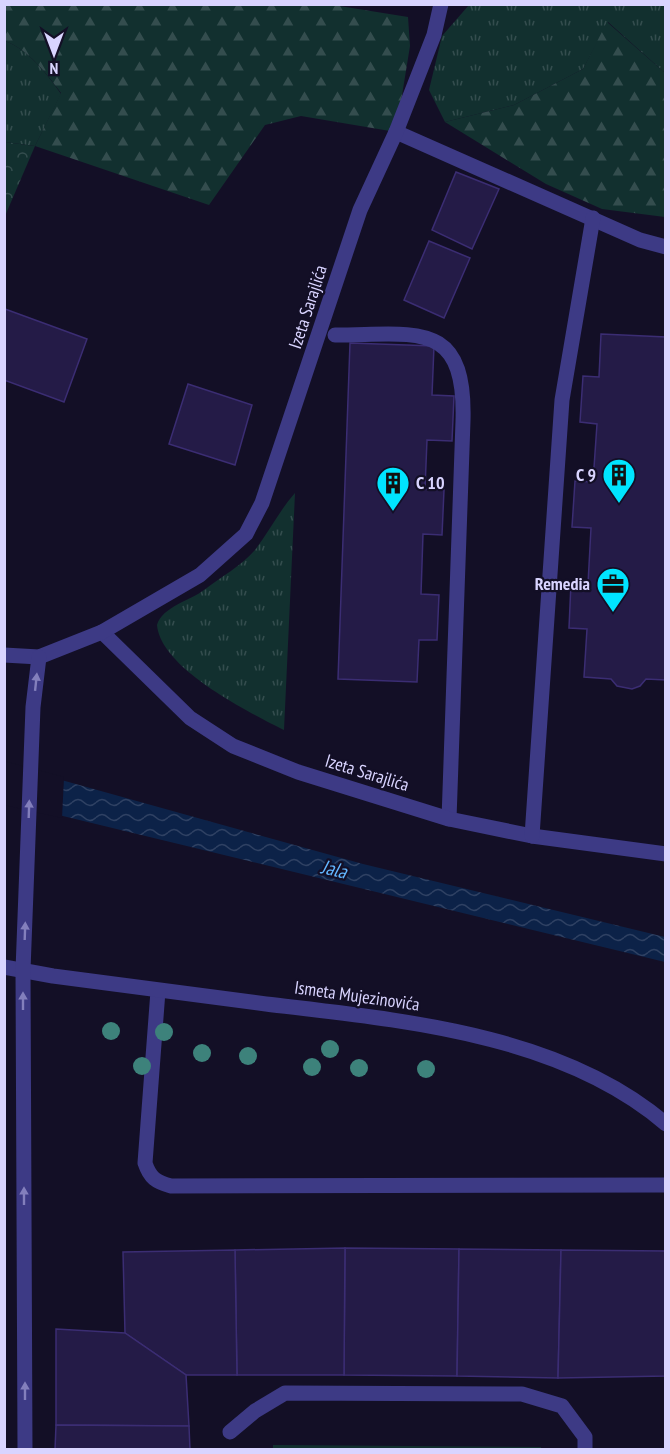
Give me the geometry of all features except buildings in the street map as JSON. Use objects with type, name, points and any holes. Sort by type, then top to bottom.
[{"type":"street","name":"Izeta Sarajlića","points":[[4,655],[39,657],[102,632],[200,575],[246,534],[262,503],[360,210],[396,132],[434,35],[441,4]]},
{"type":"street","points":[[396,132],[640,240],[666,247]]},
{"type":"street","points":[[532,836],[562,400],[593,218]]},
{"type":"street","name":"Izeta Sarajlića","points":[[335,335],[415,336],[441,344],[450,352],[461,376],[463,421],[449,819]]},
{"type":"street","name":"Izeta Sarajlića","points":[[102,632],[190,718],[234,746],[298,772],[449,819],[532,836],[666,854]]},
{"type":"street","points":[[25,1449],[23,970],[33,707],[39,657]]},
{"type":"street","name":"Ismeta Mujezinovića","points":[[4,967],[158,991],[454,1029],[560,1062],[641,1103],[666,1124]]},
{"type":"street","points":[[158,991],[146,1163],[149,1176],[158,1182],[171,1186],[666,1185]]},
{"type":"street","points":[[230,1432],[255,1411],[285,1393],[522,1394],[562,1406],[585,1437],[585,1449]]},
{"type":"green space","points":[[327,4],[408,17],[410,46],[396,132],[301,116],[265,125],[209,205],[35,146],[61,93],[29,56],[5,41],[5,5]]},
{"type":"green space","points":[[469,5],[665,5],[665,73],[608,22],[583,69],[514,105],[445,122],[429,90],[442,36]]},
{"type":"green space","points":[[607,22],[665,73],[665,217],[602,209],[546,184],[445,122],[514,105],[583,69]]},
{"type":"green space","points":[[5,41],[29,56],[61,94],[35,146],[5,142]]},
{"type":"green space","points":[[4,142],[35,146],[5,216]]},
{"type":"green space","points":[[295,493],[284,730],[229,700],[190,673],[162,641],[157,625],[165,613],[204,590],[249,556]]},
{"type":"green space","points":[[273,1445],[541,1447],[541,1449],[273,1450]]},
{"type":"water","name":"Jala","points":[[4,764],[363,864],[665,937],[665,962],[5,802]]},
{"type":"pier","points":[[4,761],[64,777],[62,818],[4,805]]},
{"type":"place","name":"C 9","points":[[619,504]]},
{"type":"place","name":"C 10","points":[[393,512]]},
{"type":"place","name":"Remedia","points":[[613,613]]}]
